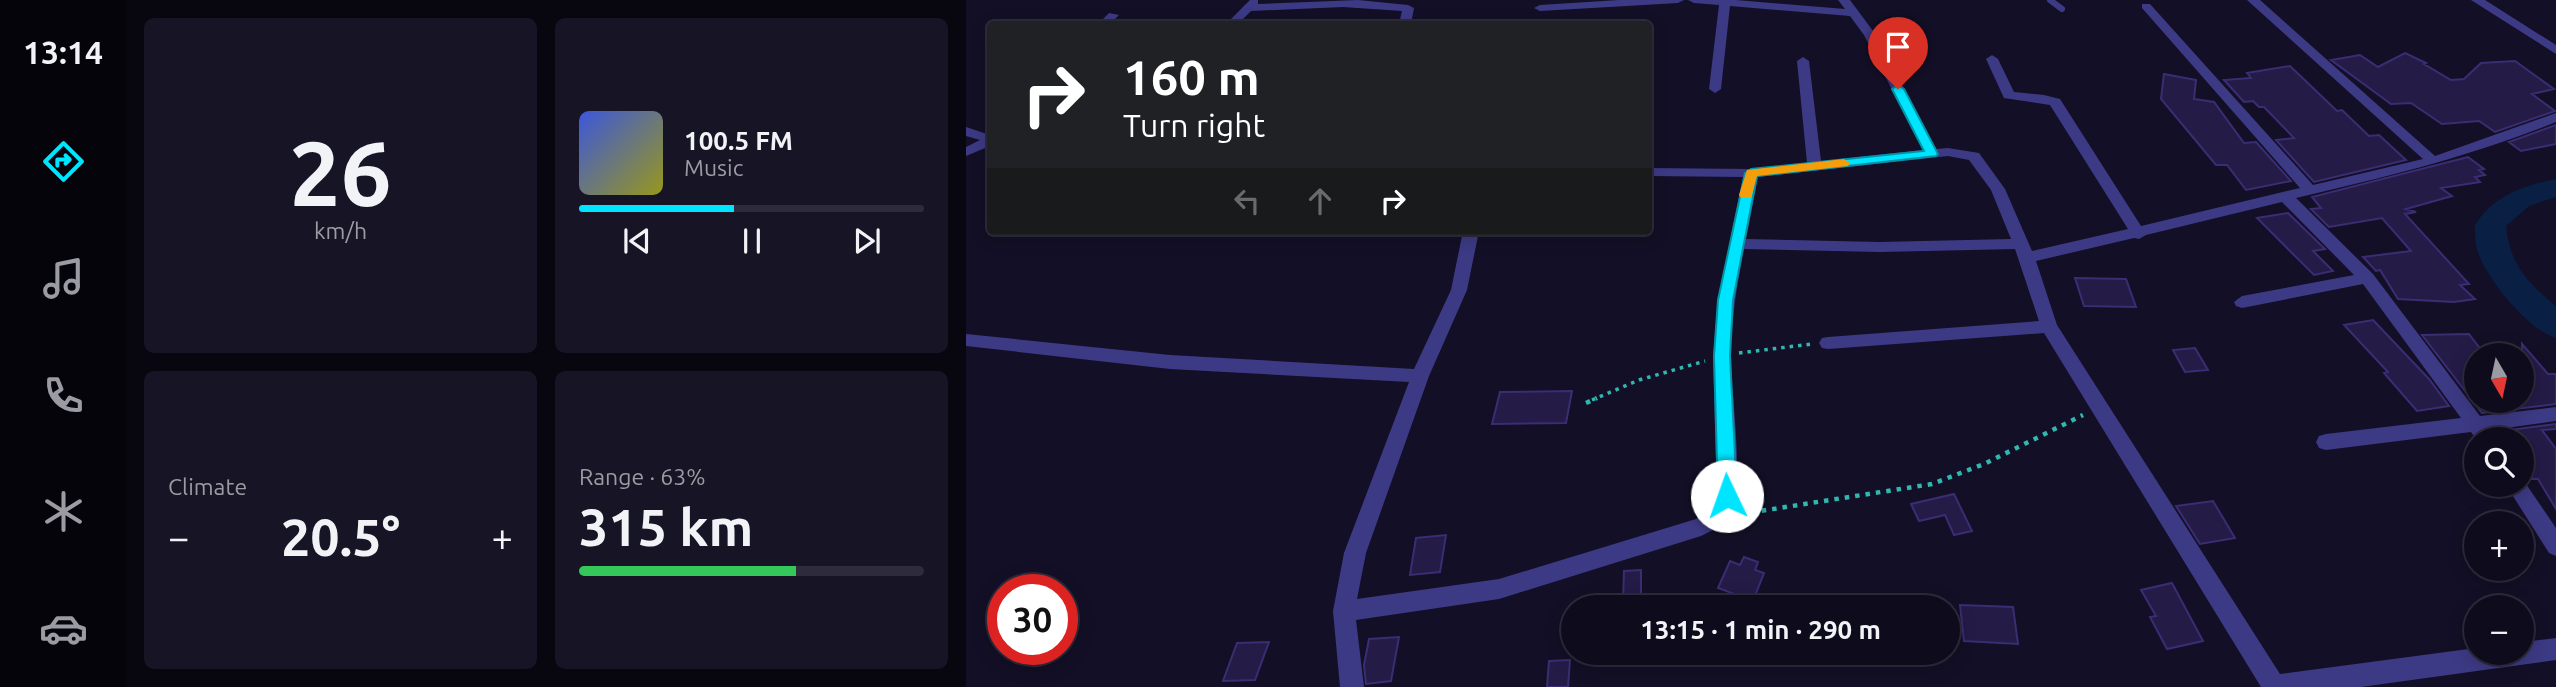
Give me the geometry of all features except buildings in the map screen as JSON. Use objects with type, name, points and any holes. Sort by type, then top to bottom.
[{"type":"street","points":[[1541,4],[1678,0]]},
{"type":"street","points":[[1694,0],[1855,13]]},
{"type":"street","points":[[1844,0],[1870,35],[1932,154]]},
{"type":"street","points":[[2253,0],[2433,161]]},
{"type":"street","points":[[2477,0],[2556,50]]},
{"type":"street","points":[[1235,21],[1251,4],[1349,2],[1408,8],[1406,21]]},
{"type":"street","points":[[1715,89],[1725,2]]},
{"type":"street","points":[[2146,6],[2310,191]]},
{"type":"street","points":[[1992,59],[2009,95],[2015,98],[2050,99],[2055,102],[2139,233]]},
{"type":"street","points":[[1803,61],[1814,166]]},
{"type":"street","points":[[1735,244],[2024,251],[2139,233],[2433,161],[2493,142],[2556,117]]},
{"type":"street","points":[[966,131],[987,139]]},
{"type":"street","points":[[966,152],[987,142]]},
{"type":"street","points":[[1652,172],[1751,173],[1932,154],[1964,153],[1974,156],[1998,189],[2024,251],[2049,326],[2274,687],[2556,649]]},
{"type":"street","points":[[1344,611],[1499,589],[1701,527],[1722,516],[1727,496],[1723,344],[1726,300],[1751,173]]},
{"type":"street","points":[[2285,196],[2367,278],[2478,427]]},
{"type":"street","points":[[1352,687],[1344,611],[1355,553],[1420,376],[1459,290],[1470,235]]},
{"type":"street","points":[[2242,302],[2367,278]]},
{"type":"street","points":[[1828,343],[2049,326]]},
{"type":"street","points":[[966,340],[1170,362],[1420,376]]},
{"type":"street","points":[[2503,427],[2556,414]]},
{"type":"street","points":[[2326,442],[2464,433]]},
{"type":"street","points":[[2524,497],[2556,546]]},
{"type":"lane","points":[[2050,0],[2062,9]]},
{"type":"path","points":[[1722,516],[1932,484],[1984,464],[2098,408]]},
{"type":"waterway","points":[[2556,188],[2519,199],[2490,225],[2493,252],[2521,295],[2556,325]]},
{"type":"slow traffic","points":[[1746,195],[1751,173],[1844,163]]},
{"type":"route","points":[[1727,496],[1722,356],[1726,300],[1751,173],[1932,154],[1898,89]]}]
